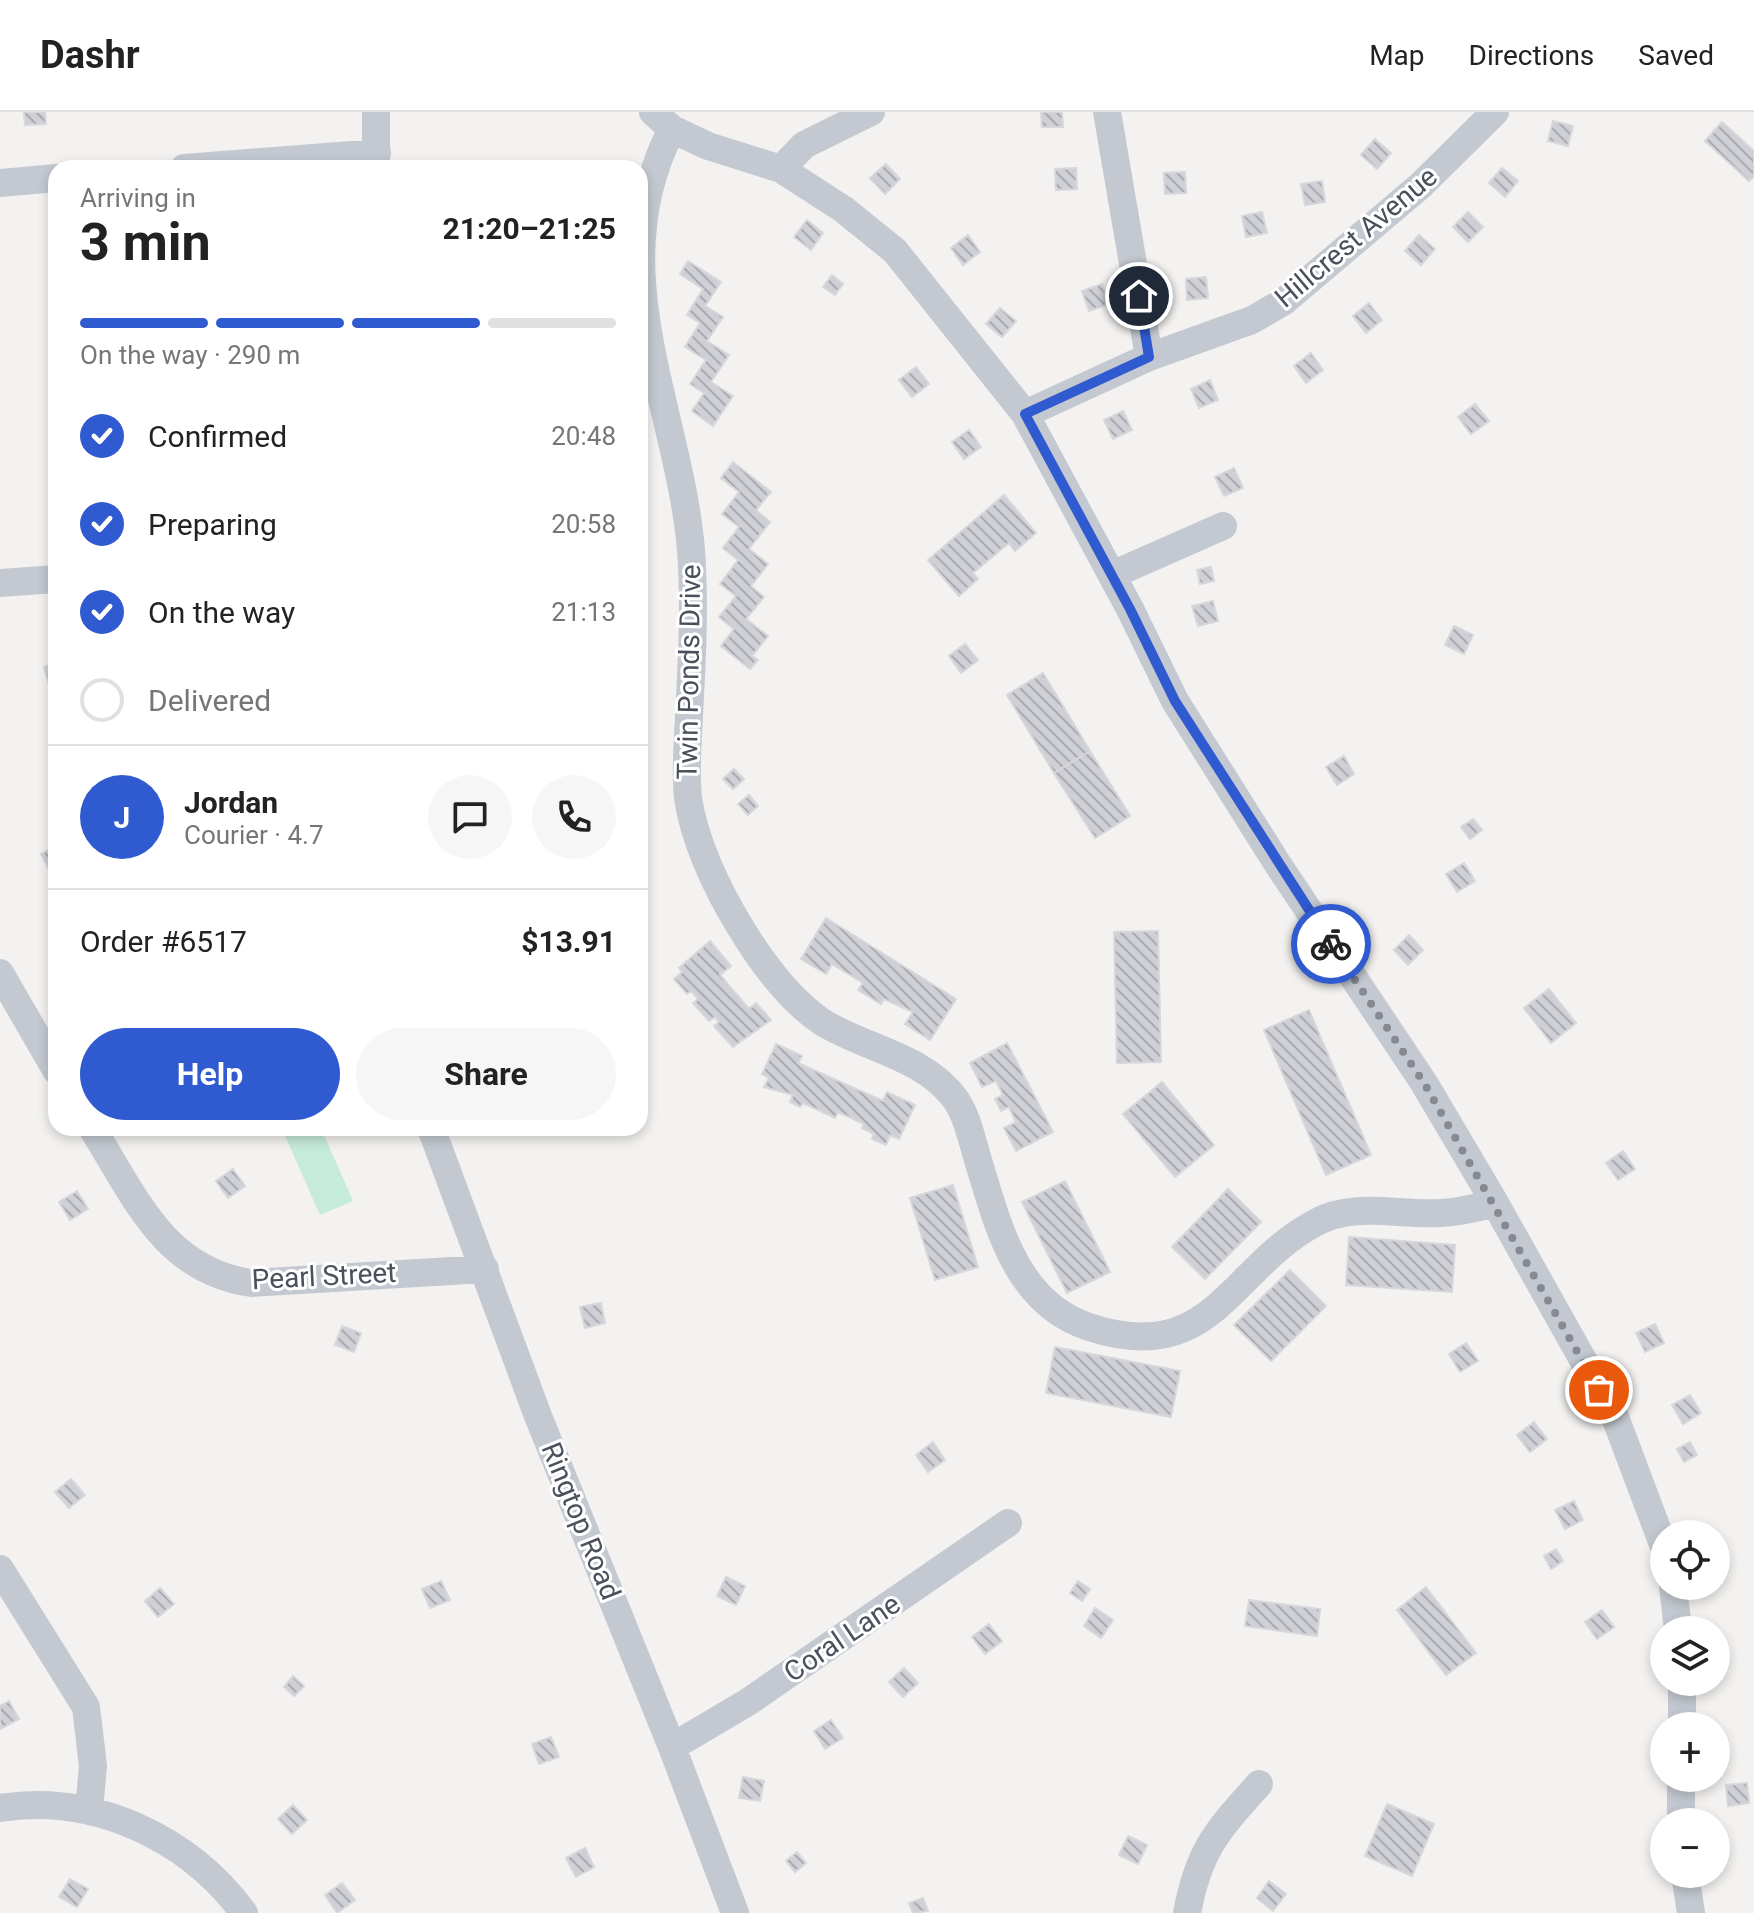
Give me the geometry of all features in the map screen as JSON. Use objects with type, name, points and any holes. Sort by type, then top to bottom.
[{"type":"street","points":[[376,112],[376,160]]},
{"type":"street","points":[[1107,112],[1149,357]]},
{"type":"street","name":"Hillcrest Avenue","points":[[1025,414],[1149,357],[1252,320],[1283,302],[1420,186],[1495,112]]},
{"type":"street","points":[[781,169],[804,145],[861,118]]},
{"type":"street","points":[[662,120],[708,146],[781,169],[843,209],[895,251],[1025,414],[1112,575],[1175,701],[1424,1083],[1495,1203],[1615,1417],[1654,1520]]},
{"type":"street","name":"Twin Ponds Drive","points":[[648,187],[662,120]]},
{"type":"street","points":[[0,183],[48,179]]},
{"type":"street","name":"Twin Ponds Drive","points":[[648,338],[690,547],[693,632],[687,777],[689,803],[711,869],[737,922],[763,962],[819,1019],[913,1064],[951,1094],[970,1134],[1000,1234],[1029,1287],[1048,1306],[1092,1328],[1126,1336],[1160,1335],[1198,1322],[1216,1310],[1268,1258],[1310,1225],[1332,1215],[1380,1210],[1438,1214],[1495,1203]]},
{"type":"street","points":[[1112,575],[1223,526]]},
{"type":"street","points":[[0,583],[48,580]]},
{"type":"street","points":[[0,973],[48,1056]]},
{"type":"street","name":"Pearl Street","points":[[97,1136],[159,1235],[190,1263],[226,1279],[251,1283],[485,1269]]},
{"type":"street","name":"Ringtop Road","points":[[434,1136],[538,1416],[672,1747],[735,1913]]},
{"type":"street","name":"Coral Lane","points":[[672,1747],[748,1702],[1008,1523]]},
{"type":"street","points":[[0,1569],[86,1707],[93,1766],[89,1811]]},
{"type":"street","points":[[1187,1913],[1194,1876],[1204,1852],[1259,1784]]},
{"type":"street","points":[[0,1808],[61,1807],[89,1811],[130,1823],[185,1852],[226,1889],[244,1913]]},
{"type":"street","points":[[1687,1888],[1691,1913]]},
{"type":"green space","points":[[285,1136],[325,1136],[353,1201],[320,1215]]},
{"type":"building","points":[[24,112],[45,112],[46,124],[25,125]]},
{"type":"building","points":[[1041,112],[1062,112],[1063,127],[1042,127]]},
{"type":"building","points":[[1553,121],[1573,126],[1568,146],[1548,141]]},
{"type":"building","points":[[1722,122],[1754,151],[1754,176],[1749,181],[1705,141]]},
{"type":"building","points":[[1375,139],[1391,153],[1377,169],[1361,155]]},
{"type":"building","points":[[886,164],[900,179],[885,194],[870,178]]},
{"type":"building","points":[[1076,168],[1077,189],[1056,190],[1055,169]]},
{"type":"building","points":[[1502,168],[1518,181],[1505,197],[1489,183]]},
{"type":"building","points":[[1185,172],[1186,193],[1165,194],[1164,173]]},
{"type":"building","points":[[1322,181],[1325,202],[1305,205],[1301,184]]},
{"type":"building","points":[[1262,212],[1267,233],[1246,237],[1242,216]]},
{"type":"building","points":[[1468,212],[1483,227],[1468,242],[1453,227]]},
{"type":"building","points":[[807,220],[823,233],[811,250],[794,237]]},
{"type":"building","points":[[968,235],[980,252],[963,265],[951,248]]},
{"type":"building","points":[[1419,235],[1435,249],[1421,265],[1405,251]]},
{"type":"building","points":[[688,261],[721,282],[705,306],[723,317],[707,341],[729,355],[711,382],[733,396],[713,426],[692,411],[704,393],[690,384],[706,360],[685,347],[700,323],[687,315],[703,289],[680,274]]},
{"type":"building","points":[[832,275],[843,284],[835,295],[823,287]]},
{"type":"building","points":[[1206,277],[1208,298],[1187,300],[1186,279]]},
{"type":"building","points":[[1102,284],[1109,304],[1089,311],[1082,291]]},
{"type":"building","points":[[1369,303],[1382,320],[1366,333],[1353,316]]},
{"type":"building","points":[[1000,308],[1016,321],[1002,337],[986,324]]},
{"type":"building","points":[[1311,353],[1323,370],[1306,383],[1294,366]]},
{"type":"building","points":[[916,367],[929,384],[912,397],[899,380]]},
{"type":"building","points":[[1210,380],[1218,400],[1199,408],[1191,389]]},
{"type":"building","points":[[1475,404],[1489,421],[1471,434],[1458,417]]},
{"type":"building","points":[[1123,411],[1132,430],[1113,439],[1104,420]]},
{"type":"building","points":[[969,430],[981,447],[964,459],[952,442]]},
{"type":"building","points":[[733,462],[771,492],[756,510],[770,522],[749,549],[768,564],[751,586],[764,597],[746,619],[768,636],[752,656],[758,660],[750,669],[721,646],[734,629],[719,617],[736,596],[720,584],[738,560],[723,548],[739,527],[722,514],[739,492],[721,478]]},
{"type":"building","points":[[1234,468],[1243,488],[1224,496],[1215,477]]},
{"type":"building","points":[[1004,495],[1036,533],[1015,551],[1009,543],[973,573],[978,579],[959,596],[928,560]]},
{"type":"building","points":[[1211,567],[1214,581],[1200,584],[1197,570]]},
{"type":"building","points":[[1213,601],[1218,621],[1198,626],[1192,606]]},
{"type":"building","points":[[1454,626],[1473,635],[1464,654],[1445,645]]},
{"type":"building","points":[[965,644],[978,660],[961,673],[949,656]]},
{"type":"building","points":[[1043,673],[1090,751],[1054,773],[1007,695]]},
{"type":"building","points":[[1090,751],[1130,816],[1095,838],[1054,773]]},
{"type":"building","points":[[1344,756],[1354,774],[1337,785],[1326,767]]},
{"type":"building","points":[[734,769],[744,779],[733,789],[723,779]]},
{"type":"building","points":[[749,795],[758,806],[748,815],[738,804]]},
{"type":"building","points":[[1473,819],[1482,830],[1470,839],[1461,827]]},
{"type":"building","points":[[48,850],[48,867],[41,854]]},
{"type":"building","points":[[1464,863],[1475,881],[1457,892],[1446,874]]},
{"type":"building","points":[[826,918],[956,999],[930,1040],[905,1024],[913,1012],[884,999],[881,1004],[858,990],[863,983],[832,964],[826,974],[801,959]]},
{"type":"building","points":[[1158,931],[1161,1062],[1117,1063],[1114,932]]},
{"type":"building","points":[[1409,935],[1423,950],[1408,965],[1394,950]]},
{"type":"building","points":[[710,941],[731,966],[720,975],[749,1009],[756,1003],[771,1020],[733,1047],[714,1026],[719,1022],[715,1017],[709,1021],[693,1003],[698,999],[691,991],[687,994],[674,979],[682,972],[679,968]]},
{"type":"building","points":[[1549,989],[1576,1023],[1551,1043],[1524,1008]]},
{"type":"building","points":[[1309,1010],[1371,1155],[1326,1175],[1264,1030]]},
{"type":"building","points":[[1007,1043],[1053,1132],[1016,1151],[1004,1128],[1016,1122],[1009,1107],[1001,1111],[995,1099],[1003,1095],[996,1081],[982,1087],[970,1063]]},
{"type":"building","points":[[776,1044],[802,1056],[798,1063],[883,1101],[887,1092],[915,1105],[899,1139],[890,1135],[886,1145],[872,1139],[874,1134],[862,1128],[864,1124],[838,1112],[835,1118],[803,1103],[800,1107],[790,1102],[793,1095],[764,1087],[769,1078],[762,1074]]},
{"type":"building","points":[[1162,1082],[1214,1145],[1175,1177],[1123,1114]]},
{"type":"building","points":[[1623,1151],[1635,1169],[1618,1180],[1606,1163]]},
{"type":"building","points":[[233,1169],[245,1186],[228,1198],[216,1181]]},
{"type":"building","points":[[1065,1181],[1110,1272],[1067,1293],[1022,1202]]},
{"type":"building","points":[[953,1185],[978,1267],[935,1280],[910,1198]]},
{"type":"building","points":[[1228,1189],[1261,1222],[1205,1279],[1172,1247]]},
{"type":"building","points":[[77,1191],[88,1209],[70,1220],[59,1202]]},
{"type":"building","points":[[1349,1237],[1455,1245],[1452,1292],[1346,1285]]},
{"type":"building","points":[[1290,1270],[1326,1306],[1271,1361],[1234,1325]]},
{"type":"building","points":[[601,1303],[605,1323],[585,1328],[580,1307]]},
{"type":"building","points":[[1655,1324],[1664,1343],[1645,1352],[1636,1333]]},
{"type":"building","points":[[342,1326],[361,1333],[354,1352],[335,1345]]},
{"type":"building","points":[[1466,1343],[1478,1361],[1460,1372],[1449,1354]]},
{"type":"building","points":[[1055,1347],[1180,1371],[1171,1417],[1046,1393]]},
{"type":"building","points":[[1690,1395],[1701,1413],[1683,1424],[1672,1405]]},
{"type":"building","points":[[1534,1422],[1547,1439],[1530,1452],[1517,1435]]},
{"type":"building","points":[[933,1442],[945,1460],[928,1472],[916,1455]]},
{"type":"building","points":[[1690,1442],[1697,1455],[1684,1462],[1677,1449]]},
{"type":"building","points":[[71,1479],[85,1495],[69,1508],[55,1492]]},
{"type":"building","points":[[1574,1501],[1583,1520],[1565,1529],[1555,1510]]},
{"type":"building","points":[[1556,1549],[1563,1561],[1551,1569],[1544,1556]]},
{"type":"building","points":[[726,1577],[745,1586],[736,1605],[717,1596]]},
{"type":"building","points":[[441,1581],[450,1600],[430,1608],[422,1589]]},
{"type":"building","points":[[1078,1581],[1090,1589],[1082,1601],[1070,1593]]},
{"type":"building","points":[[1426,1587],[1476,1653],[1446,1675],[1397,1610]]},
{"type":"building","points":[[160,1588],[174,1604],[158,1617],[145,1601]]},
{"type":"building","points":[[1249,1600],[1320,1609],[1317,1636],[1245,1626]]},
{"type":"building","points":[[1095,1608],[1113,1620],[1101,1638],[1084,1626]]},
{"type":"building","points":[[1602,1610],[1614,1627],[1597,1639],[1585,1622]]},
{"type":"building","points":[[989,1624],[1002,1641],[985,1654],[972,1637]]},
{"type":"building","points":[[904,1668],[918,1683],[903,1697],[889,1682]]},
{"type":"building","points":[[293,1676],[304,1686],[294,1696],[284,1687]]},
{"type":"building","points":[[9,1701],[19,1719],[0,1729],[0,1706]]},
{"type":"building","points":[[831,1720],[843,1738],[825,1749],[814,1731]]},
{"type":"building","points":[[551,1737],[559,1757],[539,1764],[532,1744]]},
{"type":"building","points":[[743,1777],[764,1781],[760,1801],[739,1798]]},
{"type":"building","points":[[1747,1783],[1749,1803],[1728,1806],[1727,1792],[1730,1792],[1730,1785]]},
{"type":"building","points":[[1387,1804],[1434,1824],[1412,1876],[1365,1856]]},
{"type":"building","points":[[293,1805],[307,1820],[292,1834],[278,1819]]},
{"type":"building","points":[[1128,1836],[1147,1845],[1138,1864],[1119,1855]]},
{"type":"building","points":[[585,1848],[594,1867],[576,1877],[566,1858]]},
{"type":"building","points":[[797,1852],[806,1863],[795,1872],[786,1861]]},
{"type":"building","points":[[70,1879],[88,1889],[77,1907],[59,1897]]},
{"type":"building","points":[[1269,1881],[1286,1894],[1273,1911],[1257,1898]]},
{"type":"building","points":[[342,1883],[355,1900],[337,1913],[325,1895]]},
{"type":"building","points":[[923,1898],[928,1911],[913,1913],[909,1903]]},
{"type":"way so far","points":[[1331,944],[1424,1083],[1599,1390]]},
{"type":"route","points":[[1139,296],[1149,357],[1025,414],[1130,609],[1175,701],[1331,944]]}]
